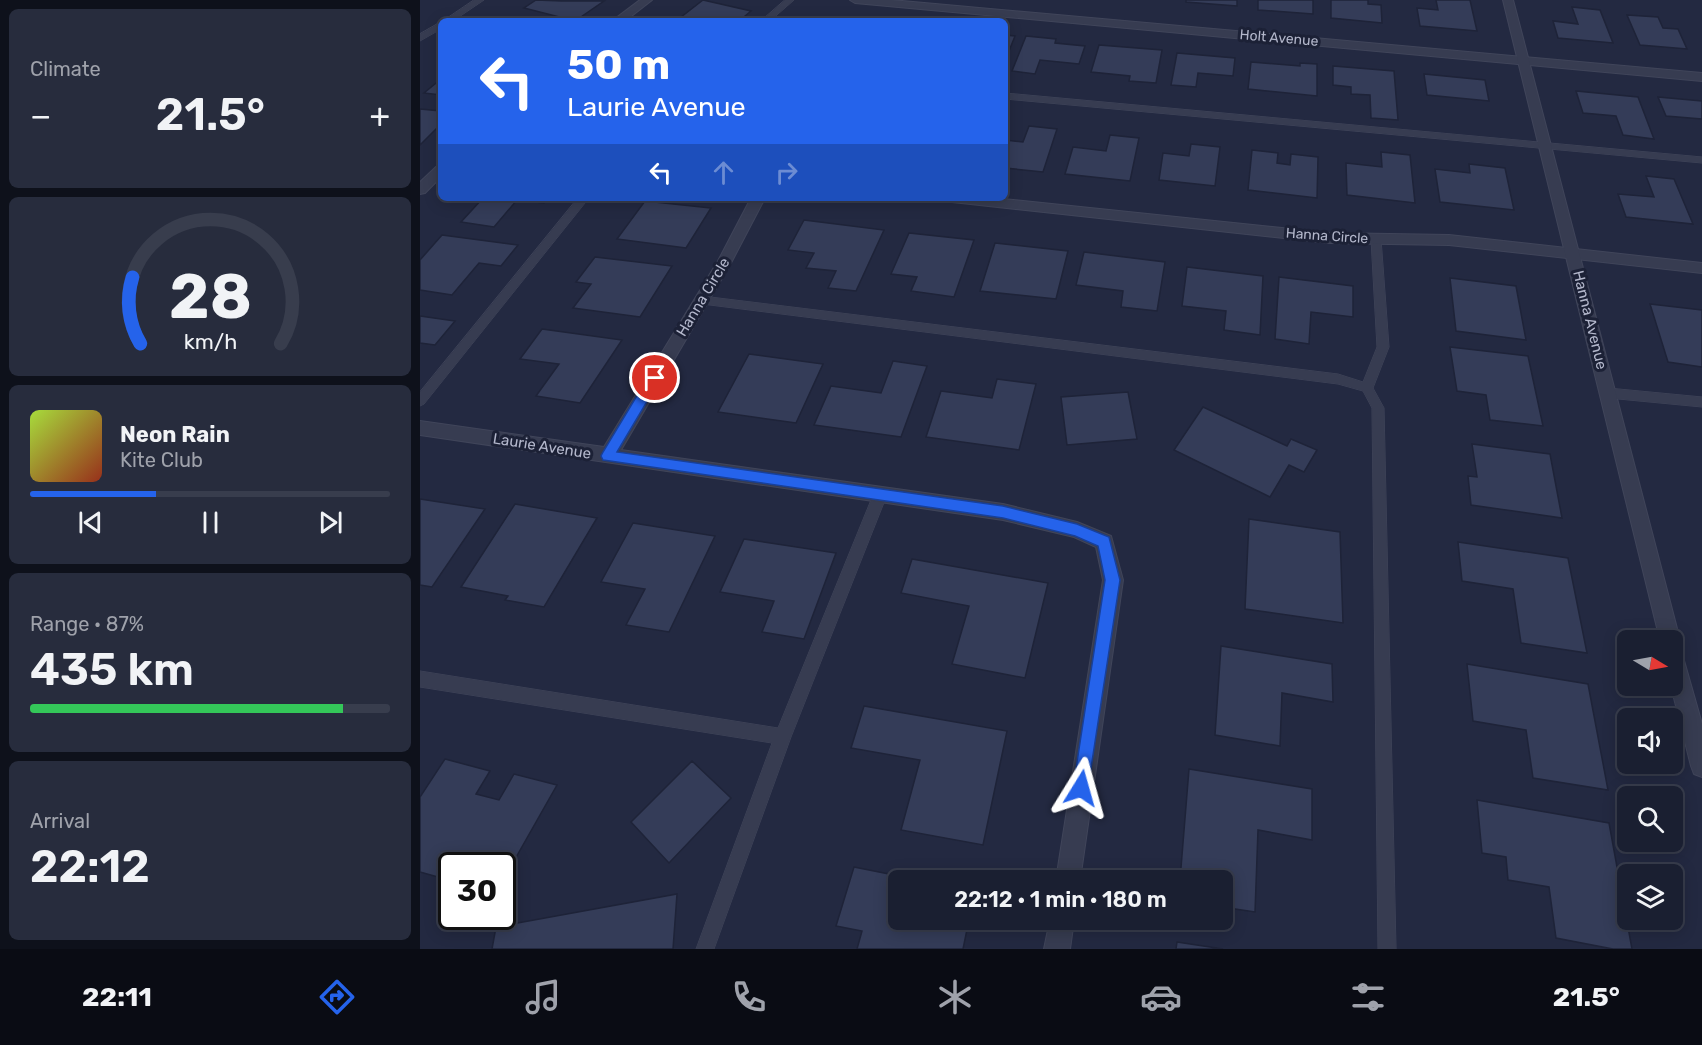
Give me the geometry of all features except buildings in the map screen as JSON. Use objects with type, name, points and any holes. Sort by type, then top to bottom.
[{"type":"street","points":[[622,18],[647,0]]},
{"type":"street","name":"Holt Avenue","points":[[855,0],[1702,77]]},
{"type":"street","name":"Hanna Avenue","points":[[1508,0],[1667,630]]},
{"type":"street","points":[[420,190],[438,173]]},
{"type":"street","name":"Hanna Circle","points":[[608,456],[702,300],[756,201]]},
{"type":"street","name":"Hanna Circle","points":[[980,201],[1330,238],[1449,240],[1702,268]]},
{"type":"street","name":"Laurie Avenue","points":[[420,428],[1003,512],[1077,530],[1104,542],[1113,580],[1070,870]]},
{"type":"street","points":[[1683,693],[1702,766]]},
{"type":"street","points":[[1057,949],[1060,930]]},
{"type":"lane","points":[[452,18],[480,0]]},
{"type":"lane","points":[[769,18],[790,0]]},
{"type":"lane","points":[[420,38],[438,27]]},
{"type":"lane","points":[[1008,96],[1702,160]]},
{"type":"lane","points":[[420,401],[582,201]]},
{"type":"lane","points":[[1367,388],[1383,347],[1376,239]]},
{"type":"lane","points":[[702,300],[1338,379],[1367,388],[1378,408],[1387,949]]},
{"type":"lane","points":[[1608,393],[1702,402]]},
{"type":"lane","points":[[705,949],[783,737],[880,495]]},
{"type":"lane","points":[[420,679],[783,737]]},
{"type":"route","points":[[655,378],[608,456],[1003,512],[1077,530],[1104,542],[1113,580],[1081,788]]}]
